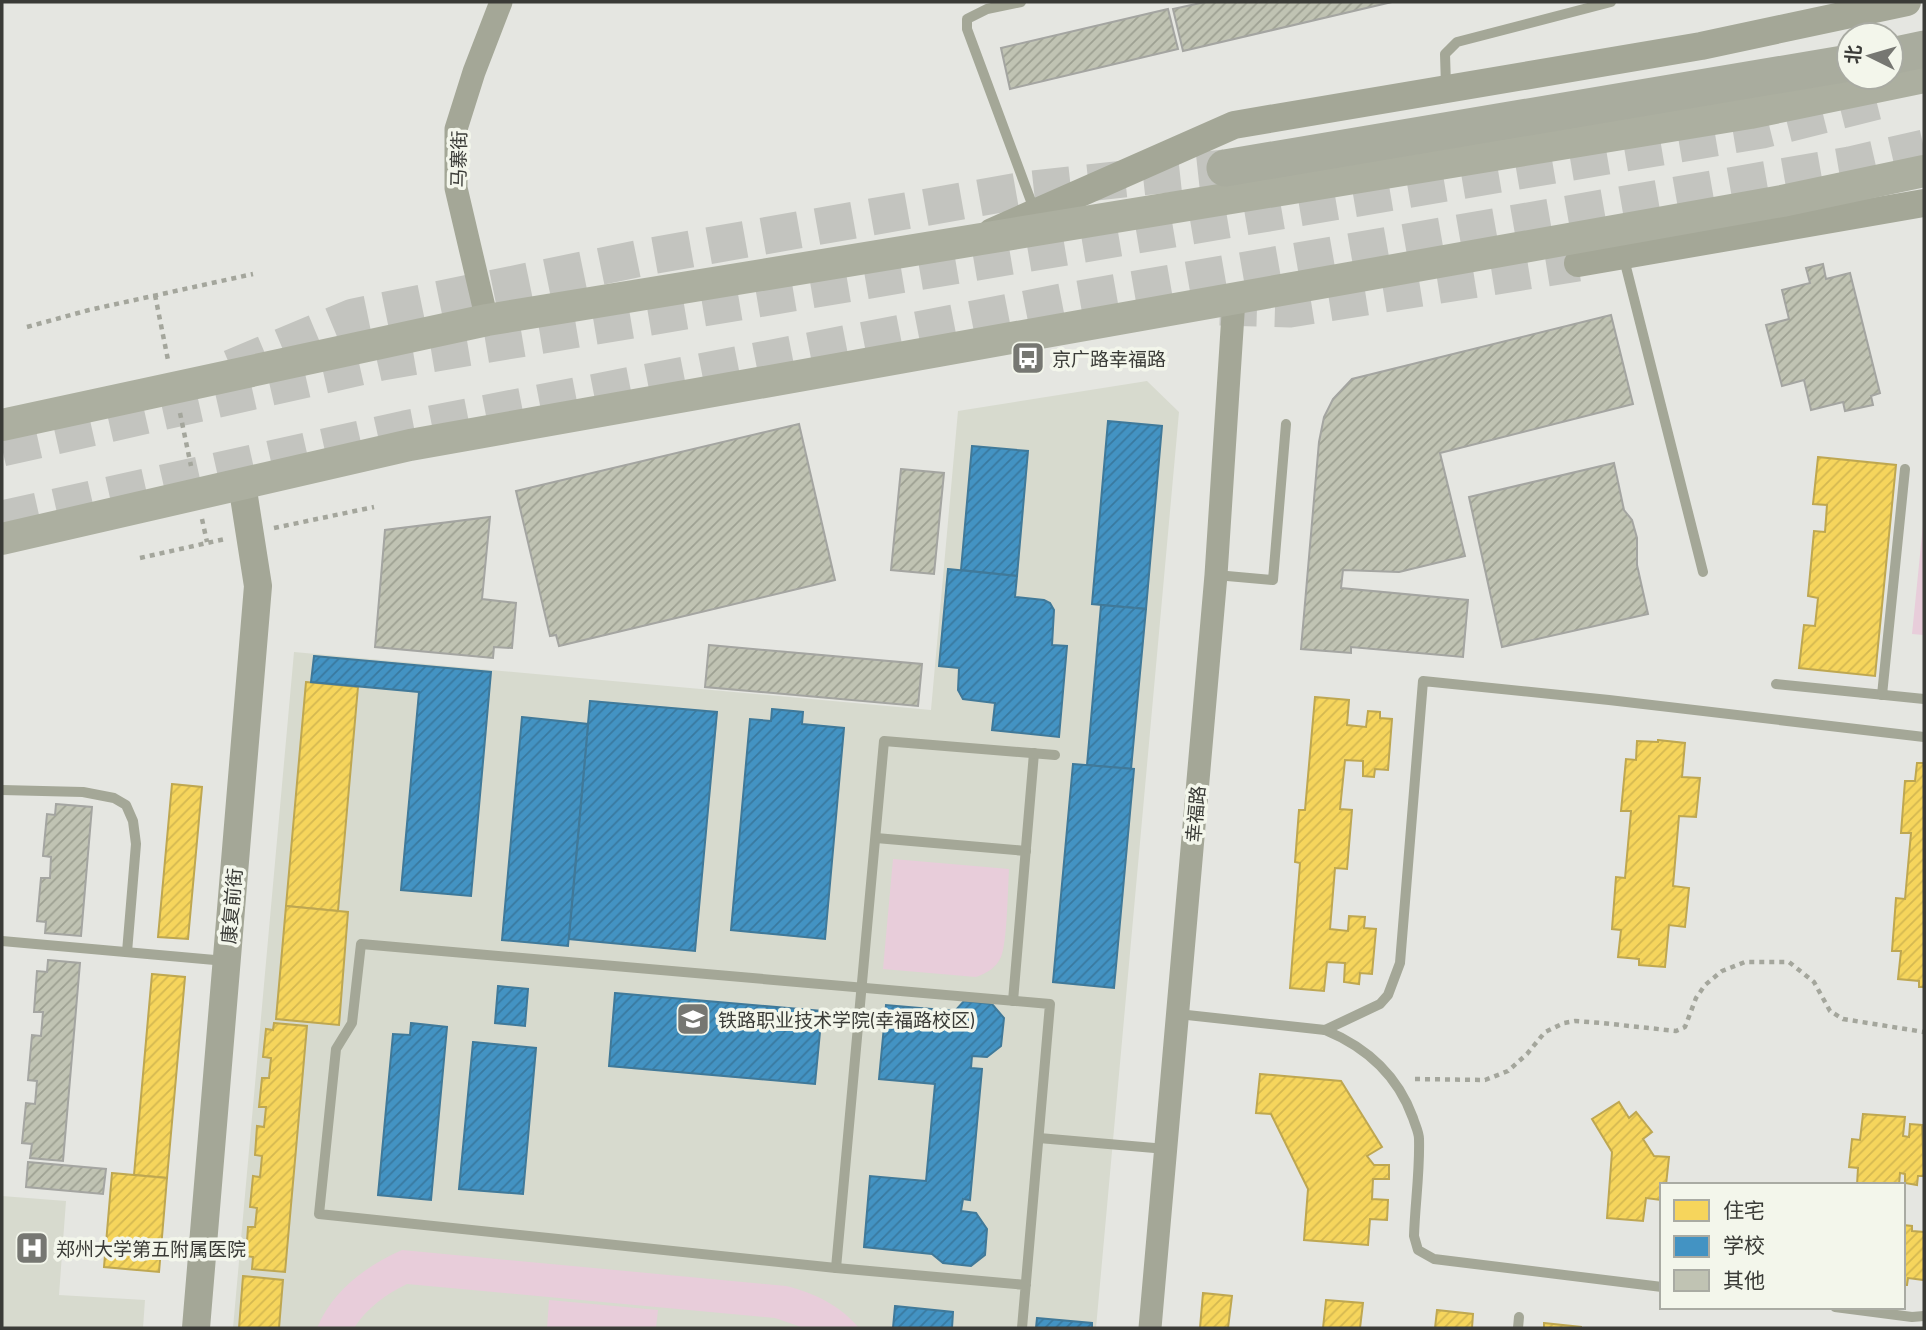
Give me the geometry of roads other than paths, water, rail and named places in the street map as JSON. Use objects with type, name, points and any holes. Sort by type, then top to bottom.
[{"type":"highway","points":[[1905,53],[1924,49]]},
{"type":"highway","points":[[1225,168],[1835,65]]},
{"type":"main road","points":[[2,425],[487,320],[1750,113],[1924,77]]},
{"type":"main road","points":[[2,539],[410,445],[1782,201],[1924,171]]},
{"type":"street","name":"马寨街","points":[[487,320],[456,188],[456,129],[501,2]]},
{"type":"street","points":[[975,241],[1234,125],[1701,46],[1907,2]]},
{"type":"street","points":[[1578,263],[1924,203]]},
{"type":"street","name":"幸福路","points":[[1150,1328],[1216,575],[1234,299]]},
{"type":"street","name":"康复前街","points":[[195,1328],[258,586],[242,484]]},
{"type":"lane","points":[[1021,2],[987,9],[967,19],[967,29],[1035,212]]},
{"type":"lane","points":[[1446,89],[1445,54],[1457,42],[1578,6],[1611,2]]},
{"type":"lane","points":[[1623,254],[1703,572]]},
{"type":"lane","points":[[1216,575],[1272,580],[1286,424]]},
{"type":"lane","points":[[1882,695],[1905,469]]},
{"type":"lane","points":[[1325,1030],[1380,1004],[1388,995],[1400,962],[1423,681],[1924,737]]},
{"type":"lane","points":[[1776,684],[1924,699]]},
{"type":"lane","points":[[836,1268],[884,741],[1055,755]]},
{"type":"lane","points":[[1013,1001],[1034,753]]},
{"type":"lane","points":[[2,790],[83,792],[114,798],[126,805],[134,821],[136,844],[127,952]]},
{"type":"lane","points":[[876,838],[1026,851]]},
{"type":"lane","points":[[2,941],[226,961]]},
{"type":"lane","points":[[1022,1328],[1026,1285],[1051,1004],[361,944],[352,1023],[336,1049],[319,1214],[1026,1285]]},
{"type":"lane","points":[[1178,1014],[1325,1030],[1346,1038],[1370,1056],[1393,1079],[1409,1107],[1419,1136],[1414,1236],[1418,1250],[1434,1259],[1660,1287]]},
{"type":"lane","points":[[1039,1138],[1166,1149]]},
{"type":"lane","points":[[1850,1309],[1912,1317],[1924,1316]]},
{"type":"tunnel","points":[[2,448],[382,362],[1762,130],[1882,100]]},
{"type":"tunnel","points":[[2,519],[405,429],[1062,302],[1850,165],[1924,148]]},
{"type":"tunnel","points":[[231,368],[353,317],[651,256],[1024,190],[1225,168]]},
{"type":"tunnel","points":[[1220,307],[1290,309],[1578,263]]},
{"type":"place","name":"京广路幸福路","points":[[1028,358]]},
{"type":"place","name":"铁路职业技术学院(幸福路校区)","points":[[693,1019]]},
{"type":"place","name":"郑州大学第五附属医院","points":[[32,1248]]}]
